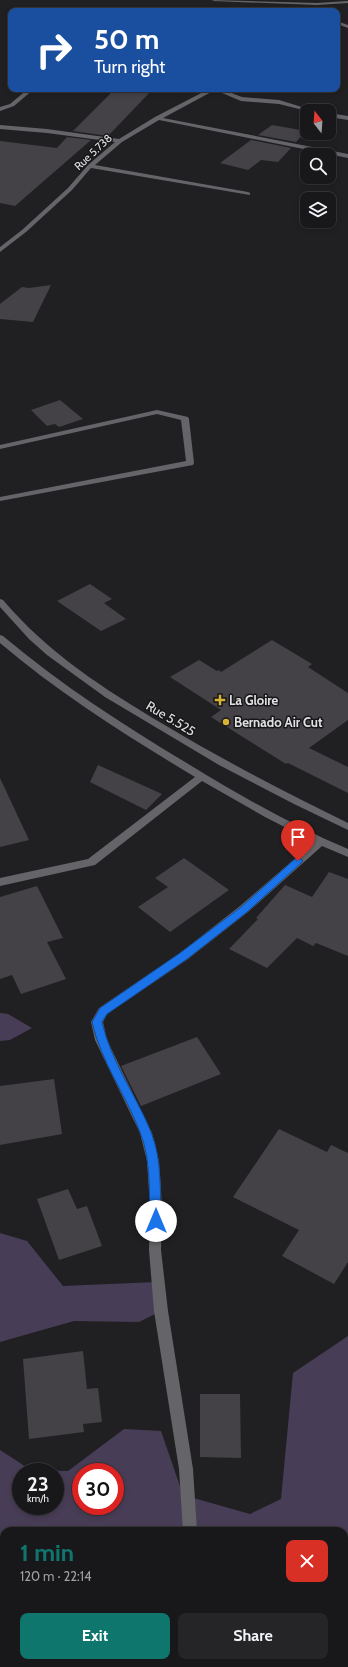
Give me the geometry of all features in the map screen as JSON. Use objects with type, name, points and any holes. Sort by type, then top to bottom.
[{"type":"street","points":[[214,0],[317,4],[348,2]]},
{"type":"street","points":[[317,4],[318,8]]},
{"type":"street","points":[[0,109],[12,105],[27,92]]},
{"type":"street","name":"Rue 5.738","points":[[0,250],[24,231],[70,189],[90,166],[120,141],[157,118],[207,92]]},
{"type":"street","points":[[224,92],[241,99],[279,102],[300,108]]},
{"type":"street","points":[[336,116],[348,118]]},
{"type":"street","points":[[157,118],[348,156]]},
{"type":"street","points":[[0,127],[47,131],[120,141]]},
{"type":"street","points":[[90,166],[248,194]]},
{"type":"street","points":[[0,447],[157,412],[185,419],[190,463],[0,499]]},
{"type":"street","name":"Rue 5.525","points":[[0,602],[12,618],[54,655],[89,682],[181,739],[247,776],[348,828]]},
{"type":"street","points":[[0,638],[24,659],[62,688],[151,747],[201,777],[286,824],[320,842],[348,853]]},
{"type":"street","points":[[0,882],[91,862],[201,777]]},
{"type":"street","points":[[190,1527],[186,1469],[161,1311],[155,1250],[156,1206],[153,1161],[146,1133],[101,1040],[97,1022],[103,1011],[184,956],[244,909],[320,842]]},
{"type":"shaded area","points":[[0,1013],[8,1014],[32,1028],[10,1040],[0,1041]]},
{"type":"shaded area","points":[[0,1233],[27,1241],[63,1286],[157,1282],[161,1311],[139,1322],[74,1321],[0,1342]]},
{"type":"shaded area","points":[[348,1336],[348,1527],[0,1527],[0,1450],[20,1463],[12,1463],[12,1515],[64,1515],[64,1471],[68,1471],[72,1468],[72,1515],[124,1515],[124,1463],[79,1463],[124,1429],[161,1431],[183,1495],[250,1514],[281,1499],[293,1373]]},
{"type":"building","points":[[112,92],[150,92],[108,136],[73,131]]},
{"type":"building","points":[[272,125],[300,130],[300,138],[296,142],[258,135]]},
{"type":"building","points":[[67,137],[91,140],[15,206],[0,203],[0,141],[57,148]]},
{"type":"building","points":[[251,140],[291,148],[278,162],[261,160],[248,170],[220,163]]},
{"type":"building","points":[[51,285],[33,322],[0,319],[0,304],[22,287],[29,288]]},
{"type":"building","points":[[60,400],[83,419],[59,427],[55,424],[47,426],[31,410]]},
{"type":"building","points":[[90,584],[112,599],[104,603],[126,619],[101,631],[57,601]]},
{"type":"building","points":[[272,640],[312,664],[308,667],[348,693],[348,720],[309,748],[348,767],[348,793],[288,763],[286,764],[211,717],[221,710],[170,677],[199,660],[221,672]]},
{"type":"building","points":[[98,765],[162,794],[146,810],[90,782]]},
{"type":"building","points":[[0,778],[29,840],[0,847]]},
{"type":"building","points":[[184,858],[229,890],[170,932],[138,907],[168,887],[155,878]]},
{"type":"building","points":[[329,872],[348,879],[348,956],[316,943],[313,946],[297,938],[267,968],[229,949],[258,919],[256,918],[285,885],[312,897]]},
{"type":"building","points":[[37,886],[63,938],[47,942],[66,979],[21,994],[12,975],[0,979],[0,897]]},
{"type":"building","points":[[197,1037],[221,1074],[141,1106],[121,1066]]},
{"type":"building","points":[[54,1079],[62,1134],[0,1145],[0,1086]]},
{"type":"building","points":[[279,1129],[327,1152],[331,1145],[348,1153],[348,1262],[334,1284],[282,1256],[299,1230],[233,1197]]},
{"type":"building","points":[[68,1189],[77,1209],[87,1206],[102,1246],[59,1260],[37,1199]]},
{"type":"building","points":[[83,1351],[87,1389],[98,1388],[102,1422],[83,1424],[84,1432],[29,1439],[23,1359]]},
{"type":"building","points":[[200,1394],[240,1394],[241,1458],[200,1457]]},
{"type":"place","name":"La Gloire","points":[[220,700]]},
{"type":"place","name":"Bernado Air Cut","points":[[226,722]]},
{"type":"route","points":[[156,1221],[153,1161],[146,1133],[101,1040],[97,1022],[103,1011],[184,956],[244,909],[298,861]]}]
